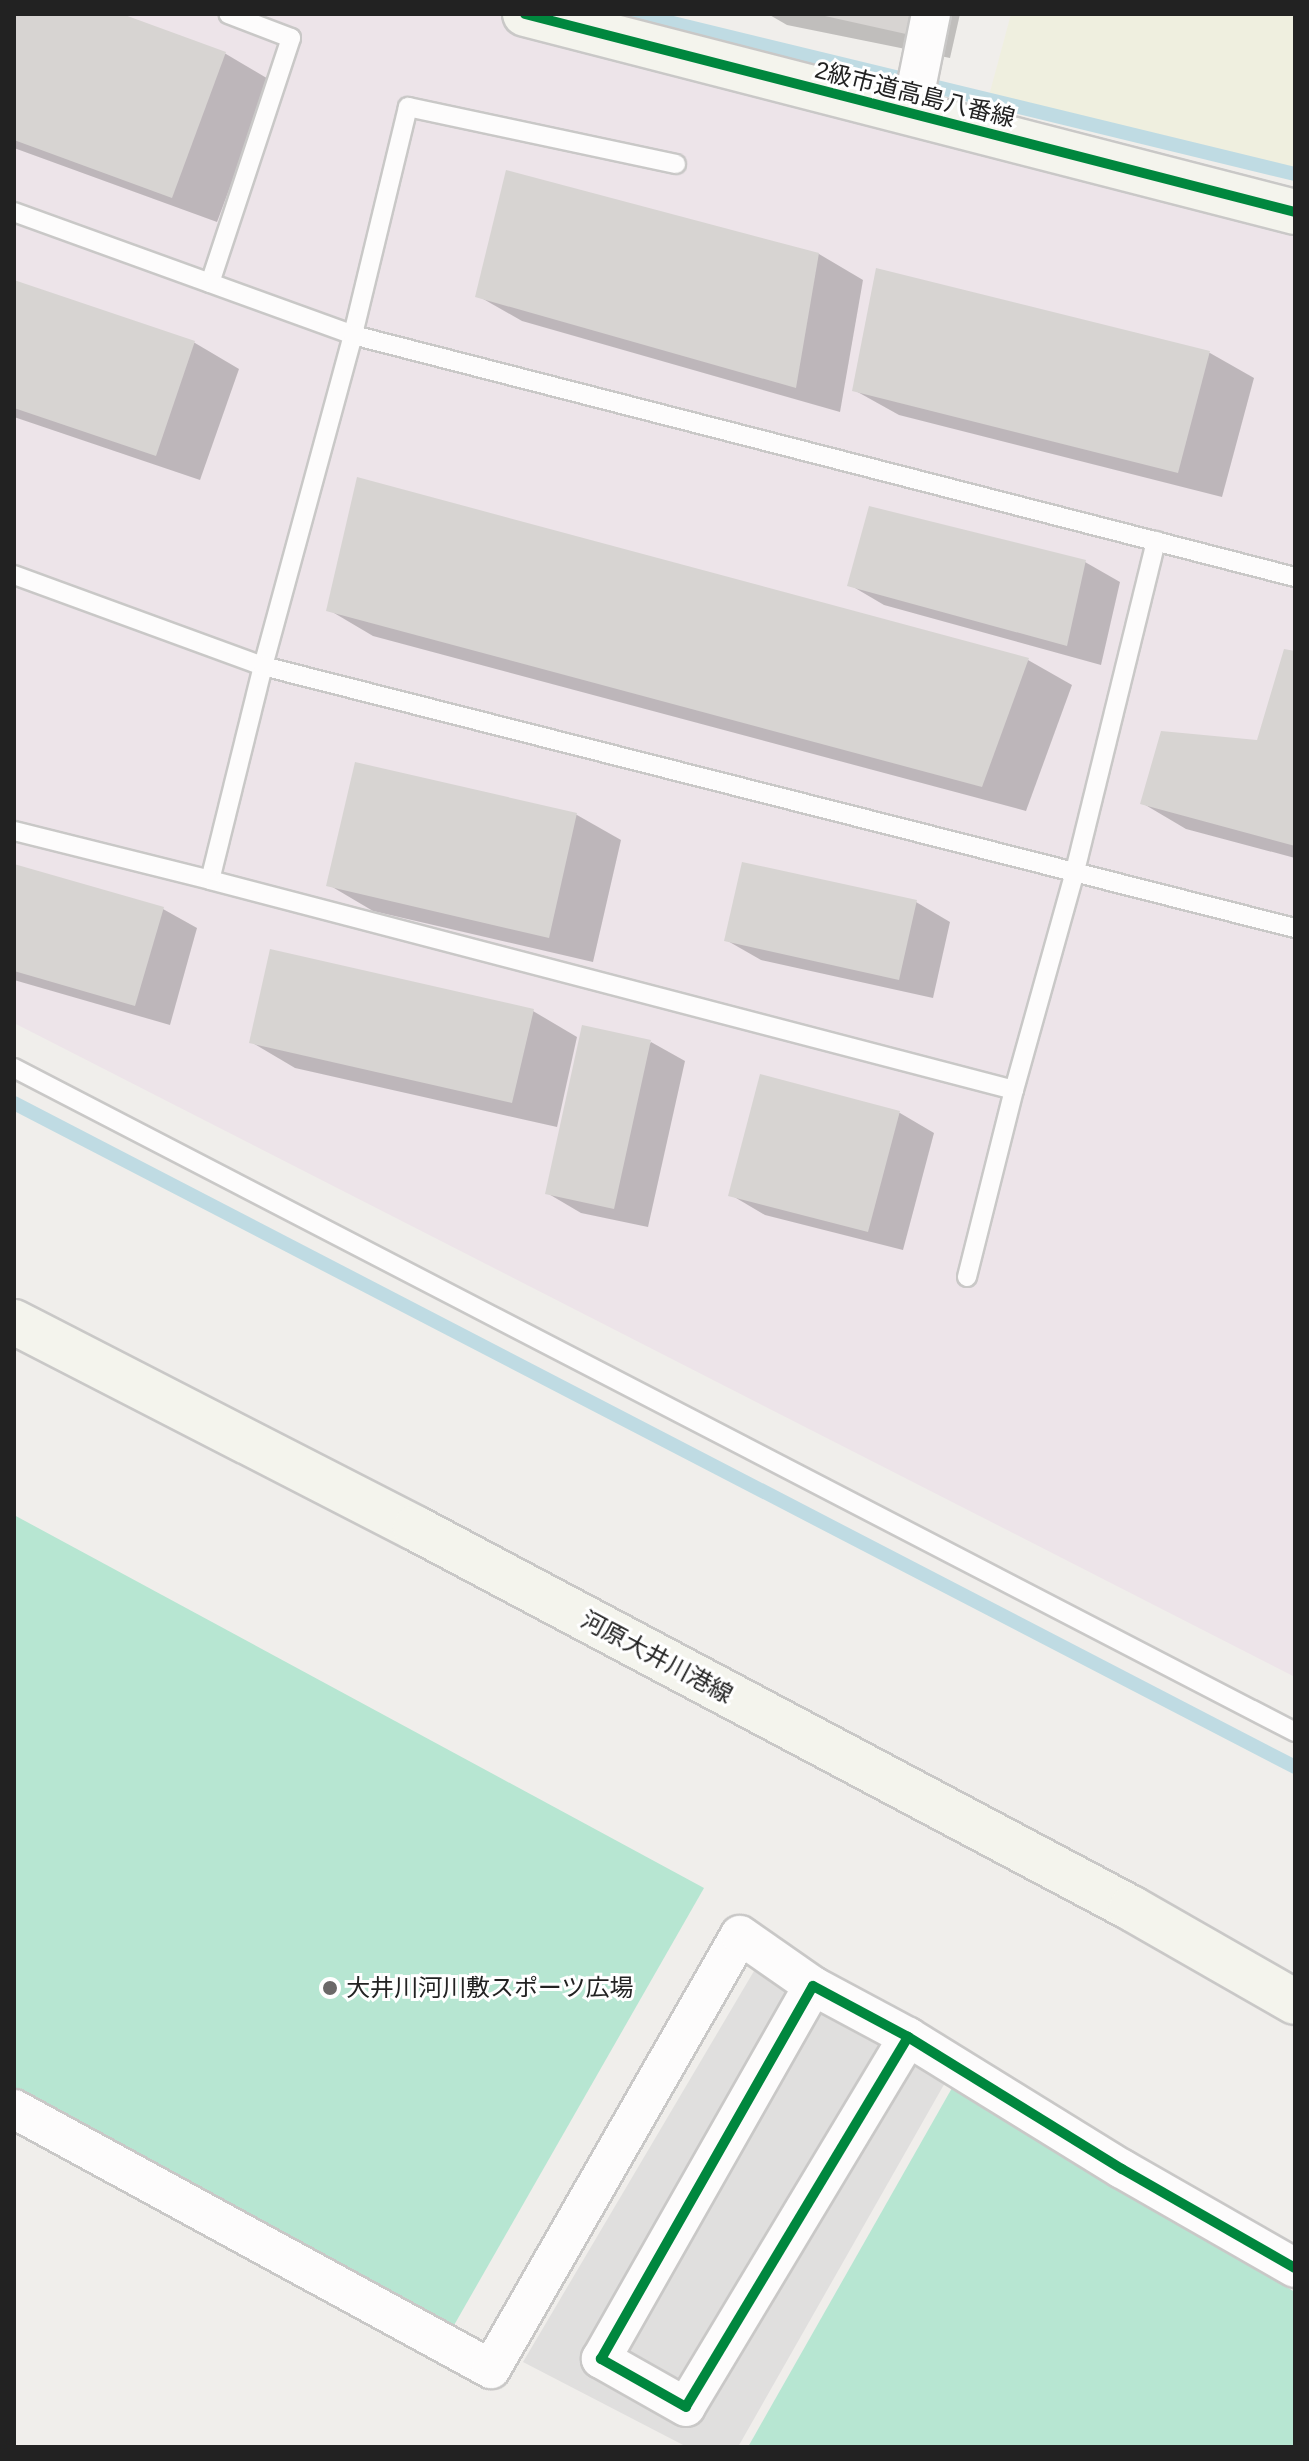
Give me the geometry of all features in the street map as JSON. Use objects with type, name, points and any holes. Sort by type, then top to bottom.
[{"type":"main road","name":"2級市道高島八番線","points":[[525,14],[1295,212]]},
{"type":"main road","name":"河原大井川港線","points":[[14,1322],[415,1528],[1131,1908],[1295,2002]]},
{"type":"street","points":[[911,113],[931,14]]},
{"type":"street","points":[[14,2109],[491,2369],[740,1935],[813,1986],[908,2037],[1122,2169],[1295,2268]]},
{"type":"street","points":[[813,1986],[601,2359],[686,2407],[908,2037]]},
{"type":"lane","points":[[210,283],[291,38],[228,14]]},
{"type":"lane","points":[[210,880],[263,666],[353,335],[408,107],[676,164]]},
{"type":"lane","points":[[14,212],[353,335],[1295,577]]},
{"type":"lane","points":[[967,1277],[1014,1090],[1075,871],[1156,541]]},
{"type":"lane","points":[[14,575],[263,666],[1295,928]]},
{"type":"lane","points":[[14,831],[1014,1090]]},
{"type":"lane","points":[[14,1068],[1295,1732]]},
{"type":"shaded area","points":[[14,14],[591,14],[1295,213],[1295,1677],[14,1023]]},
{"type":"shaded area","points":[[754,1971],[946,2081],[738,2447],[687,2447],[523,2362]]},
{"type":"green space","points":[[1011,14],[1295,14],[1295,181],[987,103]]},
{"type":"green space","name":"大井川河川敷スポーツ広場","points":[[14,1515],[704,1888],[453,2327],[14,2088]]},
{"type":"green space","points":[[952,2088],[1295,2292],[1295,2447],[748,2447]]},
{"type":"building","points":[[14,14],[122,14],[226,52],[172,198],[14,140]]},
{"type":"building","points":[[816,14],[911,14],[906,34]]},
{"type":"building","points":[[506,170],[819,253],[796,388],[475,297]]},
{"type":"building","points":[[876,268],[1210,351],[1178,473],[852,391]]},
{"type":"building","points":[[14,280],[195,341],[156,456],[14,408]]},
{"type":"building","points":[[357,477],[1029,658],[982,787],[326,611]]},
{"type":"building","points":[[869,506],[1086,560],[1067,646],[847,586]]},
{"type":"building","points":[[1284,649],[1295,651],[1295,846],[1140,804],[1161,731],[1257,740]]},
{"type":"building","points":[[355,762],[577,813],[549,938],[326,886]]},
{"type":"building","points":[[742,862],[917,900],[899,980],[724,941]]},
{"type":"building","points":[[14,864],[164,907],[135,1006],[14,971]]},
{"type":"building","points":[[270,949],[534,1009],[512,1103],[249,1043]]},
{"type":"building","points":[[582,1025],[651,1040],[614,1209],[545,1194]]},
{"type":"building","points":[[760,1074],[900,1111],[868,1232],[728,1196]]},
{"type":"waterway","points":[[636,14],[1295,174]]},
{"type":"waterway","points":[[14,1103],[1295,1767]]},
{"type":"cycle path","points":[[525,14],[1295,212]]},
{"type":"cycle path","points":[[908,2037],[686,2407],[601,2359],[813,1986],[908,2037],[1122,2169],[1295,2268]]},
{"type":"place","name":"大井川河川敷スポーツ広場","points":[[330,1988]]}]
